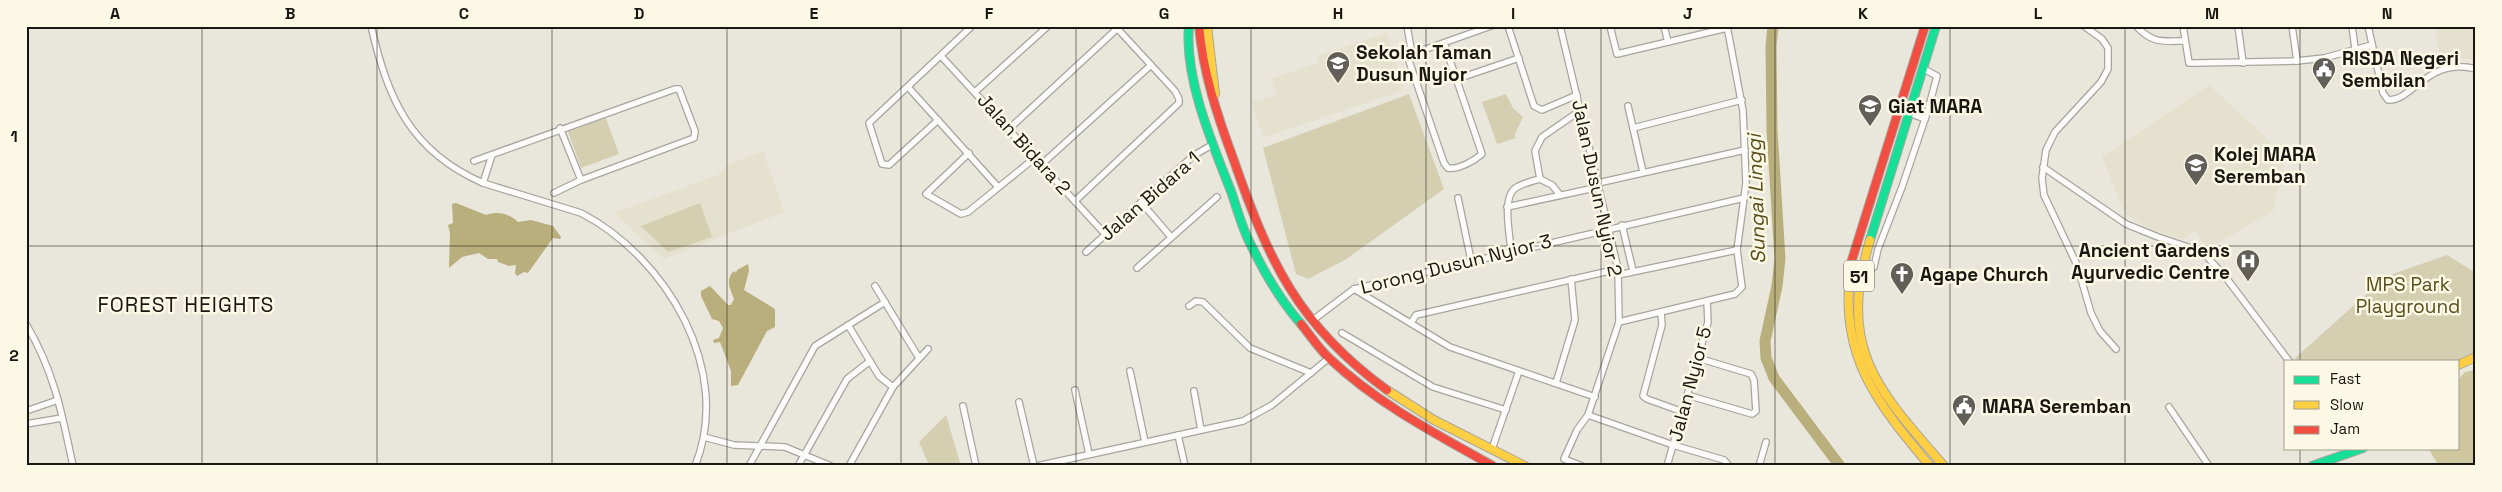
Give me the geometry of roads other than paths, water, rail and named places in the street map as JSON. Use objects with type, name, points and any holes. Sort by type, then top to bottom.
[{"type":"main road","points":[[1185,26],[1195,84],[1215,150],[1251,246],[1285,305],[1329,358],[1368,391],[1416,423],[1488,465]]},
{"type":"main road","points":[[1188,38],[1189,26]]},
{"type":"main road","points":[[1199,26],[1206,69],[1252,213],[1269,254],[1286,285],[1333,344],[1370,377],[1422,413],[1525,466]]},
{"type":"main road","points":[[1207,26],[1216,103]]},
{"type":"main road","name":"51","points":[[1925,26],[1851,263],[1846,298],[1850,336],[1860,369],[1897,426],[1930,466]]},
{"type":"main road","name":"51","points":[[1936,26],[1862,266],[1856,299],[1862,352],[1876,382],[1904,419],[1944,466]]},
{"type":"main road","points":[[2460,364],[2476,357]]},
{"type":"main road","points":[[2312,466],[2357,450]]},
{"type":"street","points":[[371,26],[388,88],[410,127],[442,158],[470,178],[588,217],[622,238],[653,270],[682,315],[700,362],[705,410],[704,437],[696,466]]},
{"type":"street","points":[[938,120],[886,166],[882,164],[869,124],[972,26]]},
{"type":"street","points":[[976,91],[1048,26]]},
{"type":"street","points":[[1407,26],[1409,54],[1448,168],[1452,169],[1477,159],[1482,154],[1444,43]]},
{"type":"street","points":[[1409,54],[1491,26]]},
{"type":"street","points":[[1508,26],[1536,109],[1542,110],[1577,95]]},
{"type":"street","name":"Jalan Dusun Nyior 2","points":[[1560,26],[1618,272],[1619,322],[1588,415],[1577,430],[1564,459],[1582,466]]},
{"type":"street","points":[[1610,26],[1616,54],[1727,27],[1742,100],[1745,150],[1746,183],[1738,250],[1742,286],[1735,294],[1619,322]]},
{"type":"street","points":[[1664,26],[1668,42]]},
{"type":"street","points":[[2084,26],[2102,38],[2108,48],[2108,69],[2101,82],[2055,132],[2046,150],[2042,178],[2044,195],[2072,249],[2091,313],[2100,331],[2116,349]]},
{"type":"street","points":[[2136,26],[2147,38],[2185,41]]},
{"type":"street","points":[[2183,26],[2189,62],[2297,61],[2338,55],[2355,48],[2372,45]]},
{"type":"street","points":[[2238,26],[2243,63]]},
{"type":"street","points":[[2292,26],[2297,61]]},
{"type":"street","points":[[2352,26],[2355,48]]},
{"type":"street","points":[[2368,26],[2383,93],[2388,100],[2397,98],[2441,69],[2454,67],[2476,69]]},
{"type":"street","points":[[1010,128],[1118,27],[1178,95],[1179,99],[1176,107],[1075,201]]},
{"type":"street","name":"Jalan Bidara 2","points":[[941,56],[976,91],[1105,234]]},
{"type":"street","points":[[1456,79],[1519,58]]},
{"type":"street","points":[[1874,267],[1878,249],[1925,119],[1937,76],[1913,64]]},
{"type":"street","points":[[1042,164],[1151,65]]},
{"type":"street","points":[[908,87],[969,152],[998,187]]},
{"type":"street","points":[[474,161],[560,128],[675,89],[680,90],[695,130],[694,138],[580,180],[554,193]]},
{"type":"street","points":[[1633,128],[1742,100]]},
{"type":"street","points":[[1628,106],[1643,172]]},
{"type":"street","points":[[1540,179],[1535,151],[1542,137],[1581,110]]},
{"type":"street","points":[[1909,113],[1925,119]]},
{"type":"street","points":[[560,128],[580,180]]},
{"type":"street","name":"Jalan Bidara 1","points":[[1086,252],[1198,153],[1210,146],[1215,150]]},
{"type":"street","points":[[1507,207],[1599,185],[1643,172],[1745,150]]},
{"type":"street","points":[[969,152],[926,194],[965,214],[1036,157]]},
{"type":"street","points":[[483,183],[492,155]]},
{"type":"street","points":[[2043,167],[2126,224],[2203,252],[2227,279],[2288,360]]},
{"type":"street","points":[[1511,250],[1507,207],[1515,187],[1540,179],[1552,185],[1560,195]]},
{"type":"street","points":[[1137,268],[1217,197]]},
{"type":"street","points":[[1458,198],[1471,260]]},
{"type":"street","name":"Lorong Dusun Nyior 3","points":[[1313,320],[1354,289],[1622,224],[1744,198]]},
{"type":"street","points":[[1141,202],[1171,237]]},
{"type":"street","points":[[1622,224],[1633,271]]},
{"type":"street","points":[[1411,323],[1416,315],[1571,279],[1633,271],[1738,250]]},
{"type":"street","points":[[1556,384],[1575,320],[1571,279]]},
{"type":"street","points":[[874,286],[919,358]]},
{"type":"street","points":[[1354,289],[1450,347],[1595,397]]},
{"type":"street","points":[[1189,306],[1196,301],[1203,302],[1250,348],[1311,373]]},
{"type":"street","name":"Jalan Nyior 5","points":[[1667,466],[1708,322],[1707,301]]},
{"type":"street","points":[[749,466],[815,346],[884,302]]},
{"type":"street","points":[[1661,312],[1662,324],[1643,396],[1683,412]]},
{"type":"street","points":[[26,324],[46,362],[58,400],[73,466]]},
{"type":"street","points":[[848,325],[880,376],[893,387]]},
{"type":"street","points":[[1342,333],[1433,387],[1506,410]]},
{"type":"street","points":[[849,466],[893,387],[928,349]]},
{"type":"street","points":[[1019,402],[1038,466],[1242,421],[1272,405],[1329,358]]},
{"type":"street","points":[[1687,396],[1752,414],[1757,408],[1754,380],[1751,374],[1698,358]]},
{"type":"street","points":[[798,466],[847,379],[870,361]]},
{"type":"street","points":[[1130,371],[1144,442]]},
{"type":"street","points":[[1492,449],[1519,371]]},
{"type":"street","points":[[1075,390],[1089,454]]},
{"type":"street","points":[[1194,391],[1201,430]]},
{"type":"street","points":[[26,411],[58,400]]},
{"type":"street","points":[[963,406],[976,466]]},
{"type":"street","points":[[2169,407],[2209,466]]},
{"type":"street","points":[[1588,415],[1673,445],[1724,460],[1729,466]]},
{"type":"street","points":[[26,424],[62,418]]},
{"type":"street","points":[[1178,435],[1185,466]]},
{"type":"street","points":[[704,437],[728,444],[782,446],[832,466]]},
{"type":"street","points":[[1760,466],[1766,442]]},
{"type":"waterway","name":"Sungai Linggi","points":[[1773,26],[1771,46],[1772,130],[1780,259],[1777,286],[1765,341],[1766,358],[1774,378],[1840,466]]},
{"type":"place","name":"Sekolah Taman Dusun Nyior","points":[[1338,84]]},
{"type":"place","name":"RISDA Negeri Sembilan","points":[[2324,90]]},
{"type":"place","name":"Giat MARA","points":[[1870,127]]},
{"type":"place","name":"Kolej MARA Seremban","points":[[2196,186]]},
{"type":"place","name":"Ancient Gardens Ayurvedic Centre","points":[[2248,282]]},
{"type":"place","name":"Agape Church","points":[[1902,295]]},
{"type":"place","name":"MARA Seremban","points":[[1964,427]]},
{"type":"district","name":"FOREST HEIGHTS","points":[[186,304]]},
{"type":"park label","name":"MPS Park Playground","points":[[2408,295]]}]
